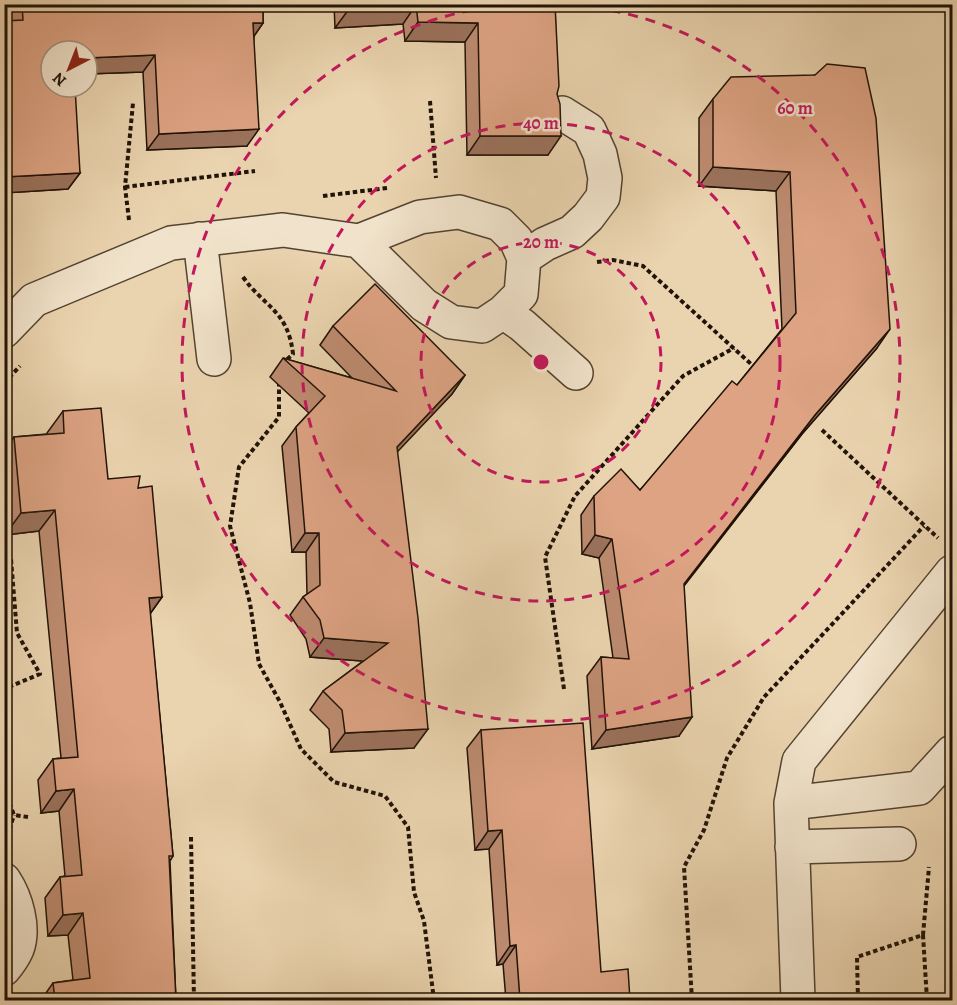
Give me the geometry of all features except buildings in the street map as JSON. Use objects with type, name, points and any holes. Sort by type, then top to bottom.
[{"type":"street","points":[[524,258],[545,244],[572,232],[588,217],[603,197],[605,178],[600,154],[589,130],[562,113]]},
{"type":"street","points":[[4,331],[34,300],[171,243],[283,230],[358,241],[420,217],[459,212],[500,224],[516,240],[524,258],[521,294],[503,312],[482,326],[451,322],[424,305],[358,241]]},
{"type":"street","points":[[200,239],[214,359]]},
{"type":"street","points":[[503,312],[522,325],[576,373]]},
{"type":"street","points":[[798,1000],[791,803],[799,761],[949,559]]},
{"type":"street","points":[[791,803],[919,788],[952,752]]},
{"type":"street","points":[[792,847],[899,844]]},
{"type":"street","points":[[4,880],[15,901],[20,930],[18,948],[4,969]]},
{"type":"path","points":[[430,101],[437,182]]},
{"type":"path","points":[[130,223],[125,187],[133,103]]},
{"type":"path","points":[[125,187],[255,171]]},
{"type":"path","points":[[592,262],[613,260],[643,266],[751,364]]},
{"type":"path","points":[[251,271],[239,272],[248,285],[278,312],[291,339],[293,354],[280,365]]},
{"type":"path","points":[[564,689],[545,558],[575,496],[683,376],[734,348]]},
{"type":"path","points":[[4,382],[25,361]]},
{"type":"path","points":[[280,375],[279,417],[239,467],[230,526],[250,603],[259,664],[280,702],[301,749],[334,782],[385,796],[408,827],[414,892],[424,921],[434,1000]]},
{"type":"path","points":[[822,430],[949,559]]},
{"type":"path","points":[[4,560],[11,559],[17,633],[40,674],[4,689]]},
{"type":"path","points":[[4,789],[14,815],[4,844]]},
{"type":"path","points":[[14,815],[28,817]]},
{"type":"path","points":[[191,837],[194,1000]]},
{"type":"path","points":[[927,1000],[923,935],[929,866]]},
{"type":"path","points":[[858,1000],[856,957],[923,935]]}]
